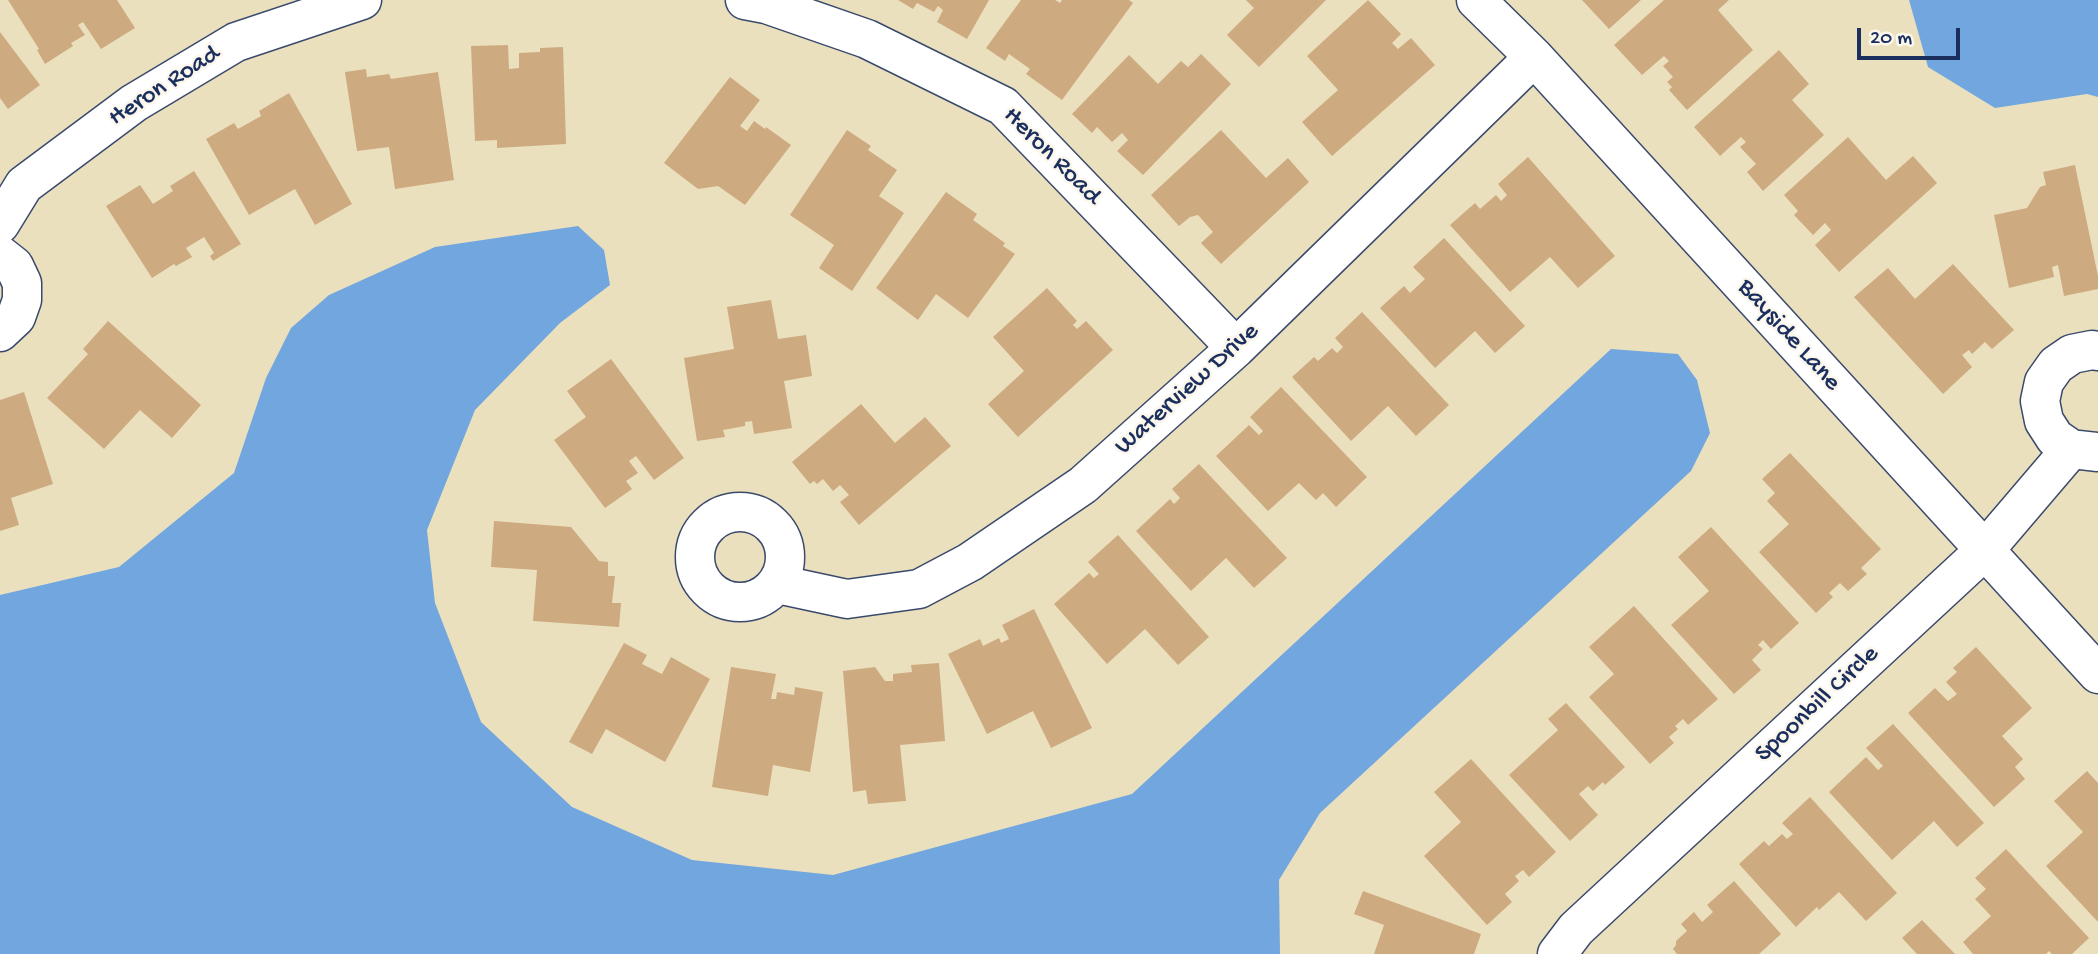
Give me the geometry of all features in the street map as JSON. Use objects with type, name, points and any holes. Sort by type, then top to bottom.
[{"type":"street","name":"Heron Road","points":[[0,224],[24,185],[135,103],[236,42],[362,0]]},
{"type":"street","name":"Heron Road","points":[[745,0],[766,4],[867,39],[1003,106],[1236,348]]},
{"type":"street","name":"Bayside Lane","points":[[1476,0],[1534,57],[2098,674]]},
{"type":"street","name":"Waterview Drive","points":[[777,584],[848,599],[919,589],[970,562],[1083,485],[1236,348],[1534,57]]},
{"type":"street","points":[[0,255],[14,266],[22,283],[22,300],[16,317],[0,332]]},
{"type":"street","name":"Spoonbill Circle","points":[[1557,954],[1576,929],[1983,551],[2085,450],[2055,438],[2044,421],[2040,401],[2045,382],[2056,365],[2072,354],[2098,351]]},
{"type":"water","points":[[1909,0],[2098,0],[2098,97],[2087,94],[1995,108],[1928,67]]},
{"type":"water","points":[[578,226],[604,250],[610,285],[560,323],[475,410],[427,530],[435,603],[481,722],[572,807],[692,860],[833,875],[1132,794],[1611,349],[1678,354],[1697,380],[1710,433],[1691,471],[1320,813],[1279,880],[1280,954],[0,954],[0,595],[119,567],[234,473],[266,378],[291,328],[329,295],[435,247]]},
{"type":"building","points":[[8,0],[117,0],[135,28],[101,49],[83,22],[78,25],[85,35],[45,64],[37,50],[39,49]]},
{"type":"building","points":[[898,0],[989,0],[967,39],[937,22],[943,10],[938,6],[934,12],[917,3],[913,9]]},
{"type":"building","points":[[1021,0],[1055,0],[1060,3],[1062,0],[1129,0],[1133,3],[1062,100],[1026,74],[1030,69],[1009,54],[1005,61],[986,48]]},
{"type":"building","points":[[1246,0],[1326,0],[1259,67],[1227,35],[1254,8]]},
{"type":"building","points":[[1368,0],[1401,34],[1392,43],[1398,49],[1411,38],[1435,65],[1332,156],[1302,122],[1338,90],[1307,56]]},
{"type":"building","points":[[1582,0],[1641,0],[1609,29]]},
{"type":"building","points":[[1664,0],[1729,0],[1718,10],[1753,50],[1687,110],[1669,90],[1672,87],[1667,82],[1673,77],[1663,66],[1669,61],[1664,56],[1642,75],[1614,45]]},
{"type":"building","points":[[0,32],[40,85],[8,109],[0,98]]},
{"type":"building","points":[[508,45],[509,69],[519,68],[519,53],[540,52],[540,48],[563,47],[566,144],[497,148],[497,140],[475,141],[471,46]]},
{"type":"building","points":[[1779,50],[1809,84],[1792,100],[1824,135],[1763,191],[1747,172],[1756,164],[1740,147],[1746,142],[1741,137],[1720,156],[1694,127]]},
{"type":"building","points":[[1201,54],[1231,84],[1143,175],[1117,151],[1128,140],[1122,133],[1112,142],[1097,127],[1092,133],[1072,114],[1129,55],[1158,84],[1181,61],[1188,67]]},
{"type":"building","points":[[366,69],[367,77],[389,74],[391,79],[438,72],[454,180],[395,189],[389,147],[357,151],[345,72]]},
{"type":"building","points":[[730,77],[760,100],[740,126],[747,131],[754,121],[791,145],[745,205],[718,186],[698,189],[664,163]]},
{"type":"building","points":[[289,93],[352,204],[315,225],[295,189],[249,215],[206,139],[234,123],[238,129],[261,116],[259,111]]},
{"type":"building","points":[[847,130],[871,146],[868,150],[897,170],[879,196],[904,213],[852,291],[819,268],[834,245],[790,215]]},
{"type":"building","points":[[1221,130],[1266,178],[1288,158],[1309,182],[1221,264],[1201,243],[1213,232],[1198,215],[1190,217],[1179,226],[1151,195]]},
{"type":"building","points":[[1848,137],[1886,180],[1913,156],[1937,183],[1839,272],[1815,245],[1831,230],[1825,223],[1813,235],[1794,215],[1798,211],[1784,195]]},
{"type":"building","points":[[1528,157],[1615,256],[1578,288],[1550,257],[1510,292],[1450,225],[1475,203],[1480,209],[1496,195],[1501,201],[1507,195],[1498,184]]},
{"type":"building","points":[[2075,165],[2098,276],[2098,289],[2064,296],[2058,265],[2052,267],[2054,277],[2009,288],[1994,215],[2027,208],[2040,187],[2046,185],[2043,172]]},
{"type":"building","points":[[194,171],[241,244],[213,261],[210,256],[214,253],[204,237],[186,248],[192,257],[176,266],[174,264],[152,278],[106,206],[140,185],[153,204],[173,191],[170,186]]},
{"type":"building","points":[[946,192],[977,214],[973,220],[1005,243],[1003,246],[1015,254],[968,318],[936,294],[918,320],[876,288]]},
{"type":"building","points":[[1444,238],[1525,326],[1495,353],[1475,331],[1435,368],[1380,308],[1404,286],[1410,293],[1425,279],[1413,267]]},
{"type":"building","points":[[1953,264],[2014,330],[1992,349],[1985,342],[1972,354],[1969,350],[1962,355],[1972,367],[1943,394],[1854,297],[1888,268],[1915,299]]},
{"type":"building","points":[[1047,288],[1077,321],[1073,325],[1077,329],[1086,321],[1113,350],[1018,437],[988,404],[1024,371],[993,337]]},
{"type":"building","points":[[771,300],[778,339],[806,335],[812,376],[784,381],[792,428],[754,434],[752,421],[745,422],[745,426],[723,430],[725,437],[697,441],[684,358],[734,349],[727,307]]},
{"type":"building","points":[[1362,312],[1449,405],[1416,436],[1388,406],[1351,441],[1292,377],[1314,357],[1318,361],[1332,348],[1337,353],[1343,347],[1335,338]]},
{"type":"building","points":[[108,321],[201,405],[172,438],[140,410],[104,449],[47,398],[88,354],[83,349]]},
{"type":"building","points":[[611,359],[684,458],[654,480],[636,456],[629,461],[638,473],[626,481],[632,489],[605,508],[554,440],[586,417],[567,391]]},
{"type":"building","points":[[1281,387],[1367,477],[1336,507],[1323,493],[1316,500],[1299,483],[1268,511],[1216,456],[1249,425],[1259,435],[1263,431],[1250,417]]},
{"type":"building","points":[[24,392],[53,484],[11,498],[19,525],[0,531],[0,400]]},
{"type":"building","points":[[861,404],[895,443],[925,417],[951,446],[859,525],[840,502],[849,495],[840,485],[833,491],[823,479],[817,484],[814,481],[810,484],[792,462]]},
{"type":"building","points":[[1790,453],[1881,549],[1861,568],[1867,574],[1848,591],[1840,583],[1829,593],[1833,597],[1816,613],[1759,552],[1789,524],[1767,501],[1775,493],[1762,479]]},
{"type":"building","points":[[1199,464],[1287,558],[1254,588],[1226,558],[1191,591],[1136,531],[1170,499],[1174,504],[1180,498],[1172,489]]},
{"type":"building","points":[[494,521],[571,527],[599,561],[608,562],[608,576],[615,576],[612,603],[621,603],[619,627],[533,621],[537,570],[491,567]]},
{"type":"building","points":[[1711,527],[1799,623],[1771,649],[1763,640],[1758,645],[1763,649],[1752,660],[1761,670],[1734,694],[1671,625],[1709,591],[1678,557]]},
{"type":"building","points":[[1118,535],[1209,637],[1178,665],[1145,629],[1107,664],[1054,604],[1089,573],[1094,578],[1099,574],[1088,562]]},
{"type":"building","points":[[1634,606],[1718,699],[1688,725],[1683,719],[1675,726],[1678,729],[1669,737],[1674,743],[1650,764],[1589,697],[1614,674],[1589,647]]},
{"type":"building","points":[[1034,609],[1092,728],[1051,748],[1033,711],[987,734],[948,654],[980,639],[983,646],[999,638],[1001,643],[1009,639],[1002,625]]},
{"type":"building","points":[[624,643],[647,655],[642,664],[662,674],[671,657],[710,679],[665,762],[606,729],[592,754],[569,742]]},
{"type":"building","points":[[1976,647],[2032,708],[2002,736],[2023,759],[2015,767],[2025,779],[1994,807],[1908,713],[1935,688],[1948,701],[1957,694],[1946,682],[1957,672],[1953,668]]},
{"type":"building","points":[[939,663],[945,741],[900,745],[906,801],[868,804],[866,790],[853,792],[843,671],[875,667],[885,681],[893,681],[893,674],[912,672],[911,665]]},
{"type":"building","points":[[731,667],[776,674],[771,699],[776,699],[777,692],[794,695],[795,687],[823,692],[810,772],[773,765],[768,796],[712,787]]},
{"type":"building","points":[[1566,703],[1625,767],[1605,785],[1603,782],[1593,791],[1588,786],[1579,794],[1598,815],[1570,841],[1509,775],[1558,730],[1548,719]]},
{"type":"building","points":[[1893,724],[1984,823],[1957,847],[1934,821],[1892,860],[1829,792],[1866,757],[1878,770],[1883,766],[1866,748]]},
{"type":"building","points":[[1471,759],[1556,852],[1529,877],[1523,870],[1515,876],[1519,881],[1505,894],[1512,902],[1487,925],[1424,856],[1461,822],[1434,792]]},
{"type":"building","points":[[2087,771],[2098,783],[2098,922],[2046,866],[2083,832],[2054,801]]},
{"type":"building","points":[[1810,797],[1897,893],[1866,921],[1839,892],[1819,910],[1817,907],[1796,927],[1739,864],[1764,841],[1769,846],[1782,834],[1787,839],[1793,834],[1782,823]]},
{"type":"building","points":[[2006,849],[2089,938],[2072,954],[2052,954],[2049,951],[2046,954],[1973,954],[1963,942],[1991,916],[1975,899],[1986,889],[1975,878]]},
{"type":"building","points":[[1734,881],[1781,934],[1759,954],[1677,954],[1673,949],[1676,941],[1687,931],[1681,924],[1694,912],[1702,922],[1713,912],[1707,905]]},
{"type":"building","points":[[1363,891],[1481,934],[1474,954],[1374,954],[1384,925],[1354,914]]},
{"type":"building","points":[[1922,920],[1955,954],[1917,954],[1902,938]]}]
